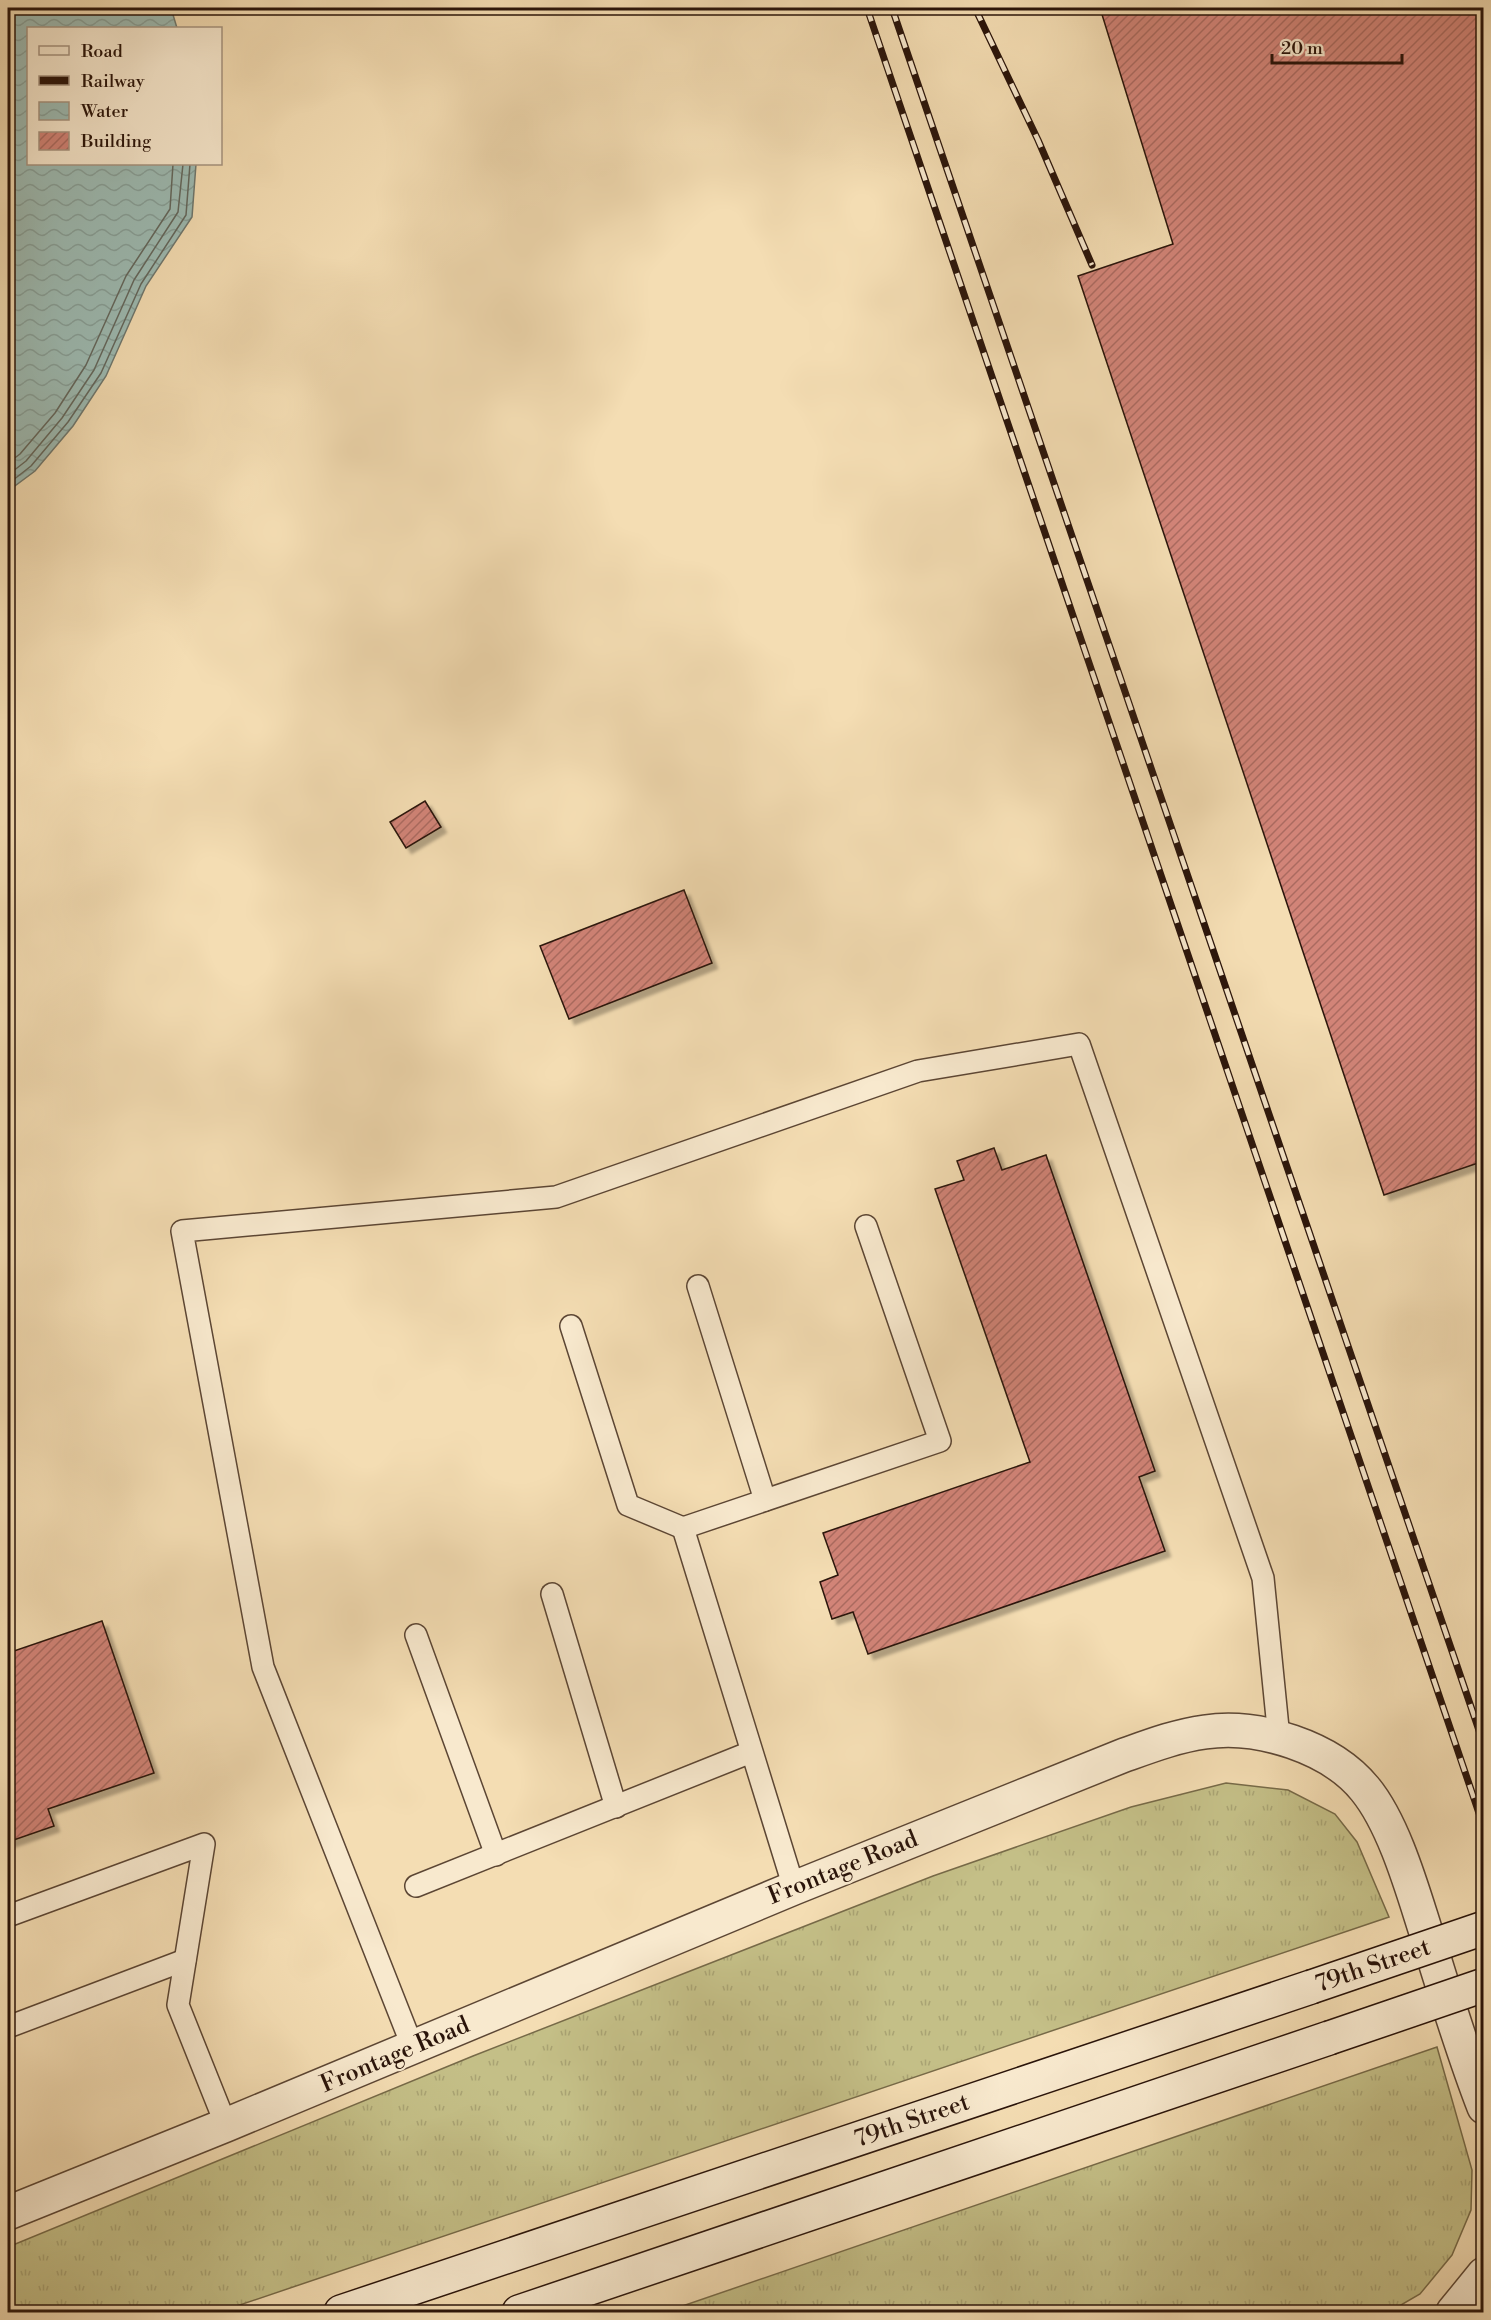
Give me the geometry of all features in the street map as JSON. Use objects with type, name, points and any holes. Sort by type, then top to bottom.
[{"type":"main road","name":"Frontage Road","points":[[8,2213],[413,2048],[794,1888],[1168,1739],[1207,1732],[1239,1731],[1279,1738],[1309,1748],[1335,1762],[1365,1789],[1385,1822],[1412,1888],[1484,2108]]},
{"type":"main road","name":"79th Street","points":[[340,2313],[1484,1928]]},
{"type":"main road","points":[[519,2313],[1484,1985]]},
{"type":"main road","points":[[1454,2313],[1484,2274]]},
{"type":"lane","points":[[413,2048],[263,1667],[182,1231],[556,1197],[918,1071],[1079,1044],[1263,1578],[1279,1738]]},
{"type":"lane","points":[[571,1326],[628,1505],[683,1528],[940,1441],[866,1226]]},
{"type":"lane","points":[[698,1286],[765,1500]]},
{"type":"lane","points":[[683,1528],[794,1888]]},
{"type":"lane","points":[[552,1594],[616,1807]]},
{"type":"lane","points":[[416,1635],[496,1855]]},
{"type":"lane","points":[[416,1886],[751,1752]]},
{"type":"lane","points":[[8,1916],[204,1844],[178,2005],[226,2125]]},
{"type":"lane","points":[[8,2027],[185,1960]]},
{"type":"green space","points":[[1226,1783],[1288,1790],[1335,1814],[1357,1842],[1389,1917],[219,2312],[8,2312],[8,2247],[473,2056],[933,1876],[1131,1807]]},
{"type":"green space","points":[[1437,2047],[1472,2170],[1471,2210],[1452,2255],[1420,2294],[1389,2312],[665,2312]]},
{"type":"water","points":[[8,8],[171,8],[177,27],[27,27],[27,165],[196,165],[192,217],[146,286],[106,376],[73,426],[35,471],[8,491]]},
{"type":"building","points":[[1100,8],[1484,8],[1484,1161],[1384,1195],[1078,276],[1173,244]]},
{"type":"building","points":[[425,801],[441,827],[406,848],[390,822]]},
{"type":"building","points":[[684,890],[712,963],[569,1019],[540,946]]},
{"type":"building","points":[[994,1148],[1002,1170],[1046,1155],[1155,1471],[1139,1477],[1165,1551],[868,1654],[853,1612],[832,1619],[820,1582],[838,1575],[823,1533],[1030,1462],[935,1189],[964,1180],[957,1161]]},
{"type":"building","points":[[102,1621],[154,1773],[48,1809],[54,1826],[8,1842],[8,1653]]},
{"type":"railway","points":[[867,8],[1484,1828]]},
{"type":"railway","points":[[892,8],[1484,1745]]},
{"type":"railway","points":[[975,8],[1038,140],[1092,265]]}]
